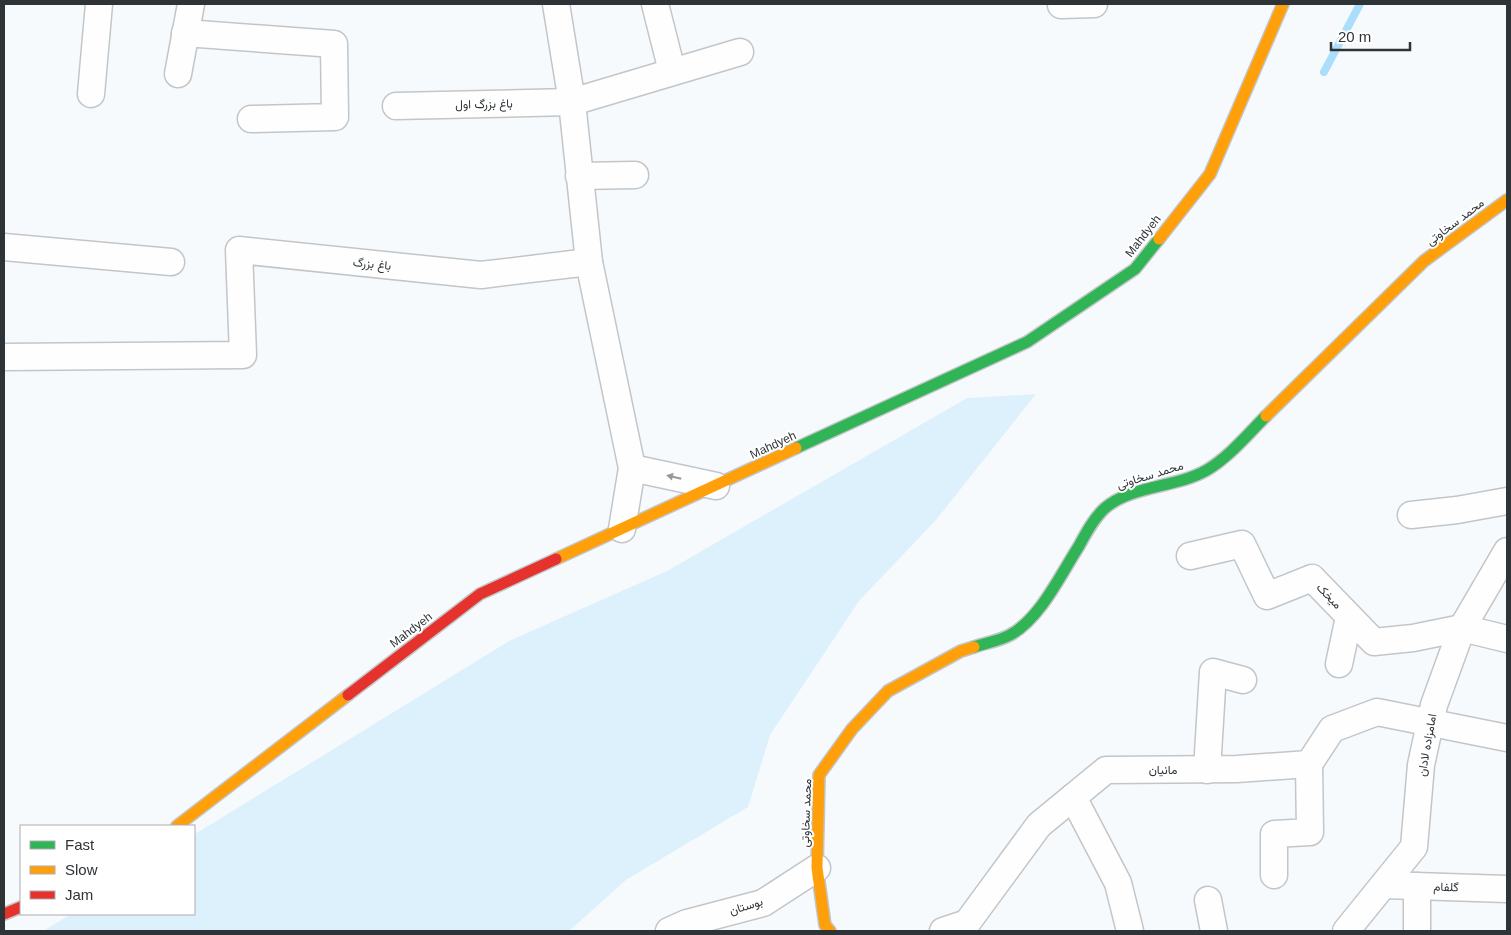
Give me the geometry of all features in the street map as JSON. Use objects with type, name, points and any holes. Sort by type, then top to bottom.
[{"type":"street","points":[[91,94],[99,4]]},
{"type":"street","points":[[178,74],[191,4]]},
{"type":"street","points":[[556,4],[572,102],[590,262],[632,468],[622,529]]},
{"type":"street","points":[[656,4],[672,71]]},
{"type":"street","points":[[1061,5],[1094,4]]},
{"type":"street","name":"Mahdyeh","points":[[178,825],[480,594],[1027,342],[1134,269],[1210,174],[1283,4]]},
{"type":"street","points":[[185,33],[334,44],[335,117],[251,119]]},
{"type":"street","name":"باغ بزرگ اول","points":[[396,106],[572,102],[740,52]]},
{"type":"street","points":[[579,176],[635,175]]},
{"type":"street","name":"محمد سخاوتی","points":[[817,868],[819,776],[852,729],[888,691],[962,651],[1010,635],[1030,619],[1047,597],[1093,522],[1104,509],[1119,498],[1185,479],[1207,470],[1218,462],[1424,262],[1507,200]]},
{"type":"street","points":[[4,247],[171,262]]},
{"type":"street","name":"باغ بزرگ","points":[[4,356],[243,356],[238,250],[481,275],[590,262]]},
{"type":"street","points":[[632,468],[716,486]]},
{"type":"street","points":[[1411,515],[1457,510],[1507,501]]},
{"type":"street","name":"میخک","points":[[1190,556],[1242,544],[1267,596],[1312,578],[1374,642],[1413,638],[1462,628]]},
{"type":"street","name":"امامزاده لادان","points":[[1346,931],[1414,847],[1421,765],[1434,705],[1462,628],[1507,551]]},
{"type":"street","points":[[1339,664],[1349,617]]},
{"type":"street","points":[[1462,628],[1507,639]]},
{"type":"street","points":[[1208,770],[1213,672],[1243,680]]},
{"type":"street","points":[[1274,875],[1274,834],[1310,832],[1309,764],[1332,729],[1377,712],[1507,738]]},
{"type":"street","name":"مانیان","points":[[943,931],[967,923],[1038,825],[1106,770],[1208,770],[1309,764]]},
{"type":"street","points":[[1072,797],[1118,883],[1130,931]]},
{"type":"street","points":[[817,868],[825,925],[830,931]]},
{"type":"street","name":"بوستان","points":[[682,929],[763,903],[817,868]]},
{"type":"street","name":"گلفام","points":[[1384,885],[1507,889]]},
{"type":"street","points":[[1417,886],[1417,931]]},
{"type":"street","points":[[1208,900],[1214,931]]},
{"type":"street","points":[[4,914],[20,907]]},
{"type":"shaded area","points":[[1036,394],[936,520],[859,601],[770,735],[748,807],[626,880],[569,931],[43,931],[69,915],[195,915],[195,834],[511,640],[667,571],[967,398]]},
{"type":"waterway","points":[[1324,72],[1360,4]]},
{"type":"traffic: fast","points":[[796,448],[1027,342],[1135,269],[1159,239]]},
{"type":"traffic: fast","points":[[974,647],[1010,635],[1031,618],[1049,595],[1090,526],[1105,508],[1128,495],[1195,476],[1207,470],[1231,452],[1266,416]]},
{"type":"traffic: slow","points":[[1159,239],[1210,174],[1283,4]]},
{"type":"traffic: slow","points":[[1266,416],[1424,261],[1507,200]]},
{"type":"traffic: slow","points":[[556,559],[796,448]]},
{"type":"traffic: slow","points":[[830,931],[825,925],[817,868],[819,775],[852,729],[888,691],[961,651],[974,647]]},
{"type":"traffic: slow","points":[[178,825],[348,695]]},
{"type":"traffic: jam","points":[[348,695],[480,594],[556,559]]},
{"type":"traffic: jam","points":[[4,914],[20,907]]}]
